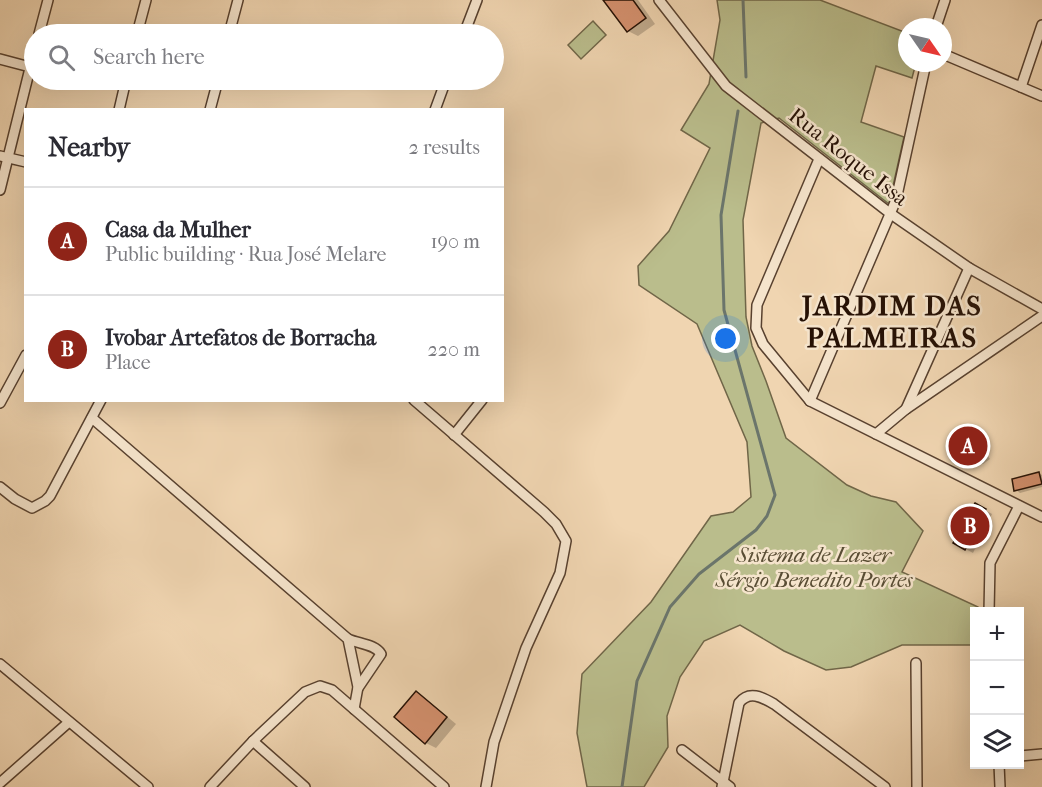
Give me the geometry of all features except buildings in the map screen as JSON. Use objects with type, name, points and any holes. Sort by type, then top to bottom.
[{"type":"street","points":[[42,24],[48,0]]},
{"type":"street","points":[[140,24],[146,0]]},
{"type":"street","points":[[232,24],[238,0]]},
{"type":"street","points":[[468,24],[477,0]]},
{"type":"street","name":"Rua Roque Issa","points":[[659,0],[726,86],[891,214],[969,268],[1042,309]]},
{"type":"street","points":[[939,18],[945,0]]},
{"type":"street","points":[[1021,87],[1042,25]]},
{"type":"street","points":[[952,58],[1042,96]]},
{"type":"street","points":[[0,59],[24,65]]},
{"type":"street","points":[[810,401],[896,201],[924,72]]},
{"type":"street","points":[[0,190],[4,157],[24,88]]},
{"type":"street","points":[[119,108],[124,90]]},
{"type":"street","points":[[211,108],[215,90]]},
{"type":"street","points":[[436,108],[442,90]]},
{"type":"street","points":[[4,157],[24,162]]},
{"type":"street","points":[[819,159],[757,305],[755,320],[763,344],[810,401],[1042,517]]},
{"type":"street","points":[[906,409],[969,268]]},
{"type":"street","points":[[876,434],[906,409],[1042,316]]},
{"type":"street","points":[[0,403],[24,359]]},
{"type":"street","points":[[0,487],[15,499],[32,508],[45,501],[60,479],[100,402]]},
{"type":"street","points":[[416,402],[544,512],[556,524],[566,541],[560,573],[526,648],[494,742],[486,787]]},
{"type":"street","points":[[454,435],[480,402]]},
{"type":"street","points":[[92,418],[348,639],[373,647],[381,654],[358,688]]},
{"type":"street","points":[[989,607],[990,563],[1019,506]]},
{"type":"street","points":[[348,639],[358,688],[354,709]]},
{"type":"street","points":[[916,663],[917,787]]},
{"type":"street","points":[[0,664],[144,786]]},
{"type":"street","points":[[210,787],[253,741],[305,692],[324,686],[332,690],[444,787]]},
{"type":"street","points":[[681,750],[725,785],[739,703],[744,698],[753,695],[774,704],[885,787]]},
{"type":"street","points":[[0,783],[69,722]]},
{"type":"street","points":[[253,741],[305,787]]},
{"type":"street","points":[[1024,756],[1042,754]]},
{"type":"street","points":[[999,769],[1000,787]]},
{"type":"green space","name":"Sistema de Lazer Sérgio Benedito Portes","points":[[717,0],[820,0],[898,30],[898,72],[914,72],[912,78],[876,66],[861,122],[904,137],[889,204],[779,118],[761,123],[743,220],[746,317],[752,346],[786,438],[847,485],[871,496],[896,502],[923,531],[902,572],[978,607],[970,607],[970,645],[902,645],[851,667],[826,670],[784,651],[740,625],[704,641],[680,677],[667,716],[668,747],[644,787],[587,787],[577,733],[582,674],[651,602],[711,516],[733,512],[751,497],[747,442],[697,324],[639,285],[638,266],[669,231],[710,148],[681,130],[709,84],[720,20]]},
{"type":"green space","points":[[593,21],[606,35],[581,59],[568,45]]},
{"type":"waterway","points":[[743,0],[746,77]]},
{"type":"waterway","points":[[622,787],[637,681],[670,607],[699,574],[756,530],[767,516],[775,495],[724,310],[721,215],[738,111]]},
{"type":"place","name":"Casa da Mulher","points":[[968,446]]},
{"type":"place","name":"Ivobar Artefatos de Borracha","points":[[970,526]]},
{"type":"district","name":"JARDIM DAS PALMEIRAS","points":[[892,321]]}]
